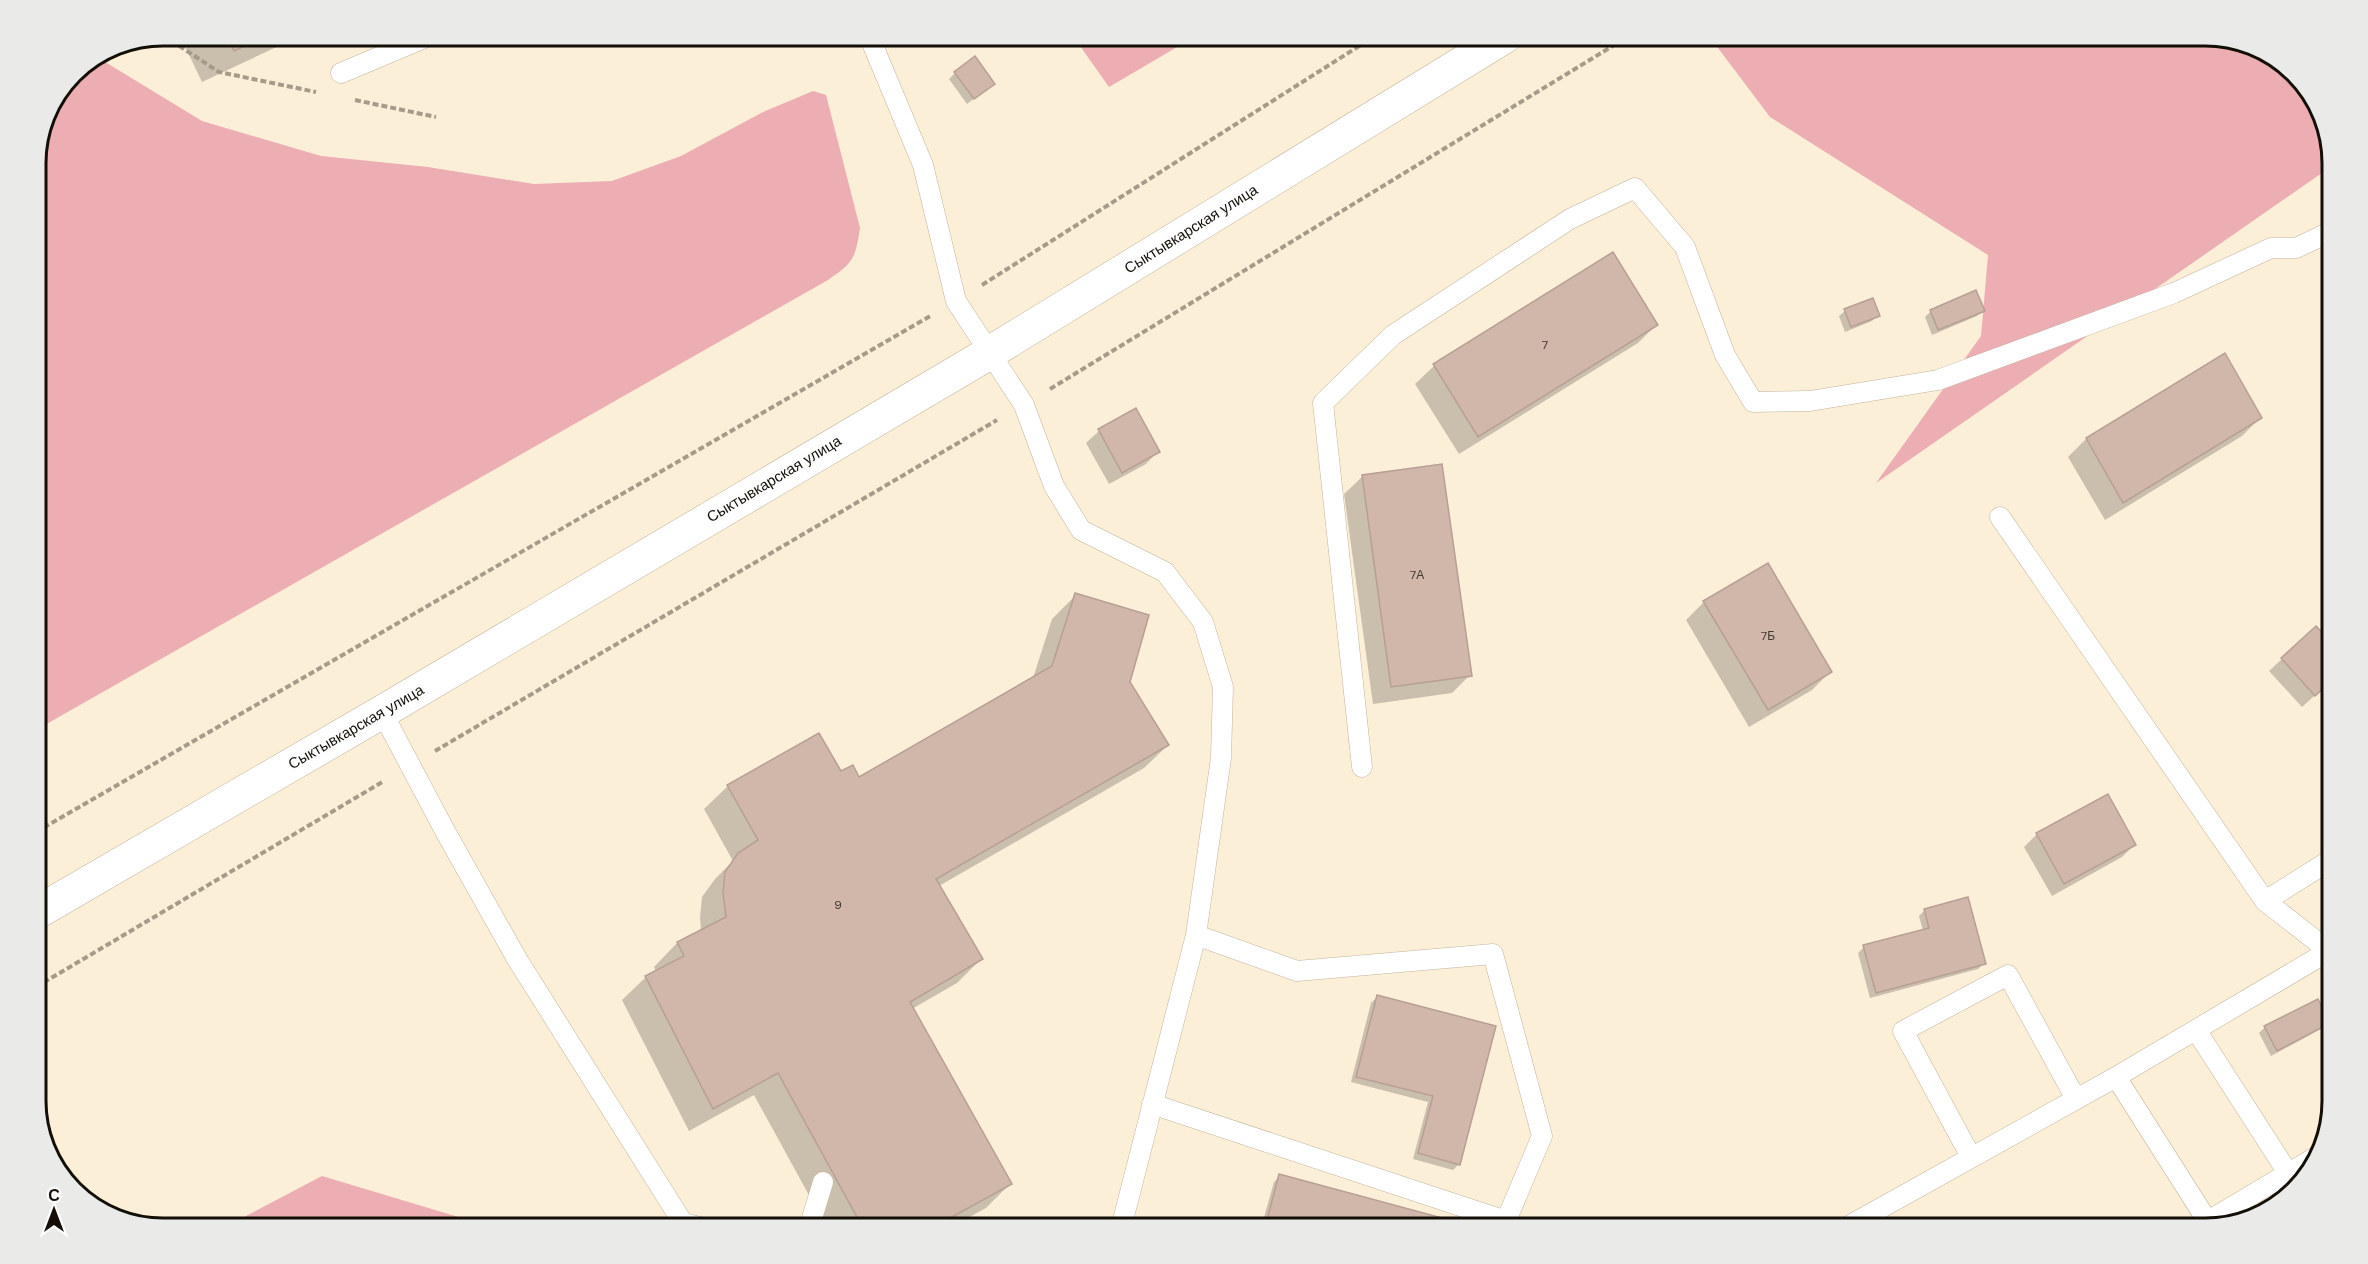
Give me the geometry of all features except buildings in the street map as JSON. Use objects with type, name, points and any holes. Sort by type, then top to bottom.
[{"type":"main road","name":"Сыктывкарская улица","points":[[47,907],[382,712],[991,352],[1489,46]]},
{"type":"lane","points":[[341,73],[403,47]]},
{"type":"lane","points":[[873,47],[923,165],[956,301],[1024,405],[1054,486],[1082,530],[1165,572],[1203,622],[1223,687],[1221,758],[1196,935],[1124,1217]]},
{"type":"lane","points":[[1362,767],[1323,403],[1393,335],[1570,219],[1635,188],[1685,247],[1725,355],[1754,402],[1810,401],[1938,380],[2174,293],[2271,248],[2296,248],[2321,236]]},
{"type":"lane","points":[[2000,517],[2265,901],[2322,947]]},
{"type":"lane","points":[[382,712],[517,958],[679,1217]]},
{"type":"lane","points":[[2265,901],[2322,865]]},
{"type":"lane","points":[[1196,935],[1297,971],[1494,954],[1542,1136],[1507,1217]]},
{"type":"lane","points":[[1865,1217],[2116,1077],[2322,959]]},
{"type":"lane","points":[[1971,1157],[1903,1031],[2008,975],[2076,1099]]},
{"type":"lane","points":[[2196,1030],[2288,1173]]},
{"type":"lane","points":[[2116,1077],[2198,1217]]},
{"type":"lane","points":[[1152,1104],[1481,1217]]},
{"type":"lane","points":[[2217,1216],[2302,1165]]},
{"type":"lane","points":[[812,1217],[823,1182]]},
{"type":"path","points":[[47,826],[956,301],[1359,46]]},
{"type":"path","points":[[47,980],[1024,405],[1612,46]]},
{"type":"path","points":[[181,47],[219,72],[322,93]]},
{"type":"path","points":[[345,98],[436,117]]},
{"type":"shaded area","points":[[1717,46],[2204,46],[2235,50],[2249,55],[2269,66],[2292,86],[2302,99],[2315,126],[2321,156],[2321,174],[1876,483],[1981,336],[1988,255],[1770,117]]},
{"type":"shaded area","points":[[1080,47],[1178,47],[1109,87]]},
{"type":"shaded area","points":[[105,62],[202,121],[321,156],[428,167],[534,184],[612,181],[681,156],[763,112],[813,91],[826,95],[860,228],[857,247],[852,259],[828,280],[47,724],[47,156],[50,133],[66,99],[86,76]]},
{"type":"shaded area","points":[[322,1176],[458,1217],[244,1217]]}]
